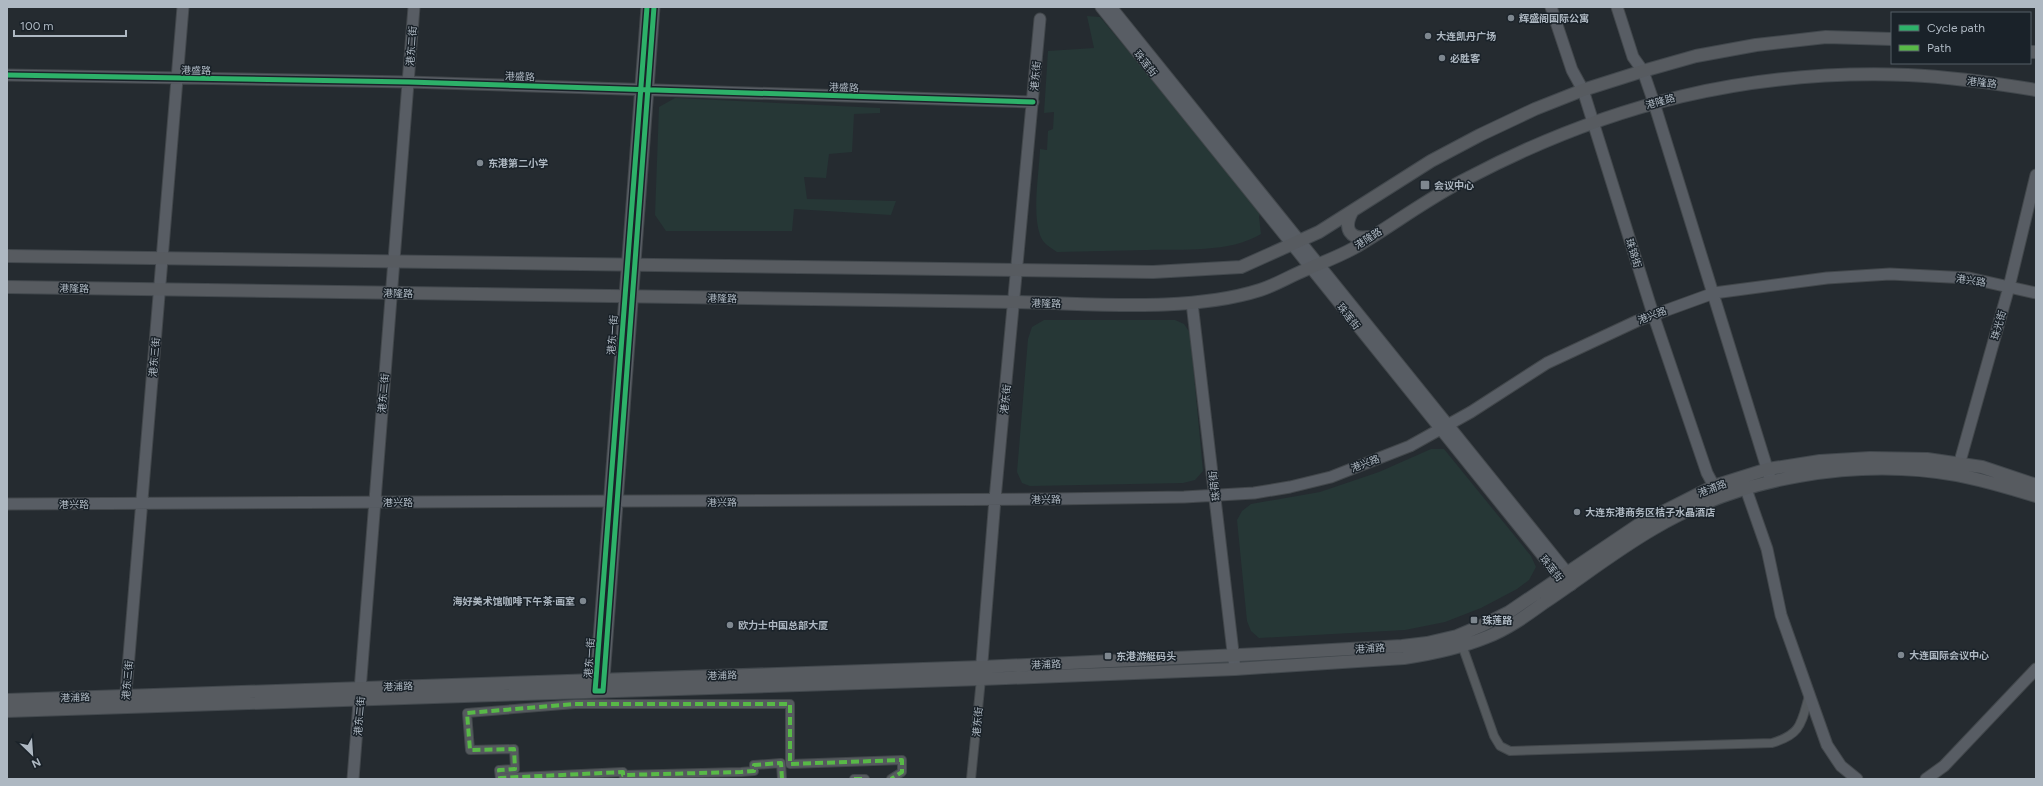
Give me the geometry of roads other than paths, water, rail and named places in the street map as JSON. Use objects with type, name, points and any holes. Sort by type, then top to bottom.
[{"type":"main road","name":"港东三街","points":[[125,701],[183,7]]},
{"type":"main road","name":"港东二街","points":[[353,779],[361,700],[374,502],[414,7]]},
{"type":"main road","name":"港东一街","points":[[600,692],[603,691],[600,679],[644,89],[647,7]]},
{"type":"main road","name":"港东一街","points":[[644,89],[654,7]]},
{"type":"main road","name":"珠莲街","points":[[1101,7],[1314,266],[1564,575],[1573,580],[1571,585]]},
{"type":"main road","name":"珠莲街","points":[[1111,7],[1295,243]]},
{"type":"main road","name":"珠锦街","points":[[1551,7],[1572,70],[1583,90],[1653,314],[1707,473],[1714,486],[1722,496]]},
{"type":"main road","points":[[1617,7],[1633,57],[1643,71],[1654,103],[1771,481]]},
{"type":"main road","name":"港东街","points":[[982,673],[995,499],[1018,270],[1040,19]]},
{"type":"main road","points":[[7,256],[1154,272],[1240,267],[1319,232],[1410,174],[1455,148],[1510,120],[1583,90],[1696,56],[1756,45],[1826,37],[1891,39]]},
{"type":"main road","name":"港盛路","points":[[7,75],[409,82],[1032,102]]},
{"type":"main road","name":"港隆路","points":[[7,287],[1162,304],[1192,302],[1260,290],[1355,247],[1422,203],[1457,183],[1519,153],[1593,122],[1654,103],[1702,91],[1768,80],[1829,76],[1908,75],[1971,81],[2036,90]]},
{"type":"main road","name":"珠光街","points":[[1956,475],[2009,287],[2036,175]]},
{"type":"main road","points":[[1352,212],[1348,222],[1348,228],[1351,234],[1360,239],[1369,237]]},
{"type":"main road","name":"港兴路","points":[[7,504],[995,499],[1254,493],[1290,487],[1331,476],[1410,446],[1444,427],[1547,363],[1653,314],[1714,294],[1827,278],[1890,274],[1970,278],[2036,293]]},
{"type":"main road","name":"珠荷街","points":[[1192,302],[1235,669]]},
{"type":"main road","name":"港浦路","points":[[7,700],[361,700],[600,692],[982,673],[1402,646],[1427,643],[1457,636],[1508,612],[1641,523],[1714,486],[1768,469],[1820,461],[1870,458],[1927,459],[1982,466],[2036,484]]},
{"type":"main road","name":"港浦路","points":[[7,711],[125,701],[361,687],[600,679],[1235,669],[1404,658],[1429,654],[1462,645],[1506,628],[1653,529],[1682,513],[1722,496],[1771,481],[1830,472],[1871,469],[1909,470],[1956,475],[1984,481],[2036,496]]},
{"type":"main road","points":[[1746,489],[1767,549],[1781,615],[1827,745],[1841,766],[1856,779]]},
{"type":"main road","points":[[1926,779],[1944,766],[2036,669]]},
{"type":"street","points":[[1462,645],[1494,736],[1500,746],[1510,751],[1772,743],[1787,738],[1801,724],[1809,696]]},
{"type":"street","name":"港东街","points":[[971,779],[982,673]]},
{"type":"street","points":[[782,779],[781,763],[754,765],[754,771],[741,772],[623,775],[623,772],[500,778],[499,770],[515,769],[514,749],[470,750],[468,713],[575,704],[790,704],[790,764],[902,760],[902,772],[891,779]]},
{"type":"street","points":[[854,779],[865,779]]},
{"type":"place","name":"辉盛阁国际公寓","points":[[1511,18]]},
{"type":"place","name":"大连凯丹广场","points":[[1428,36]]},
{"type":"place","name":"必胜客","points":[[1442,58]]},
{"type":"place","name":"东港第二小学","points":[[480,163]]},
{"type":"place","name":"会议中心","points":[[1425,185]]},
{"type":"place","name":"大连东港商务区桔子水晶酒店","points":[[1577,512]]},
{"type":"place","name":"海好美术馆咖啡下午茶·画室","points":[[583,601]]},
{"type":"place","name":"珠莲路","points":[[1474,620]]},
{"type":"place","name":"欧力士中国总部大厦","points":[[730,625]]},
{"type":"place","name":"大连国际会议中心","points":[[1901,655]]},
{"type":"place","name":"东港游艇码头","points":[[1108,656]]}]
